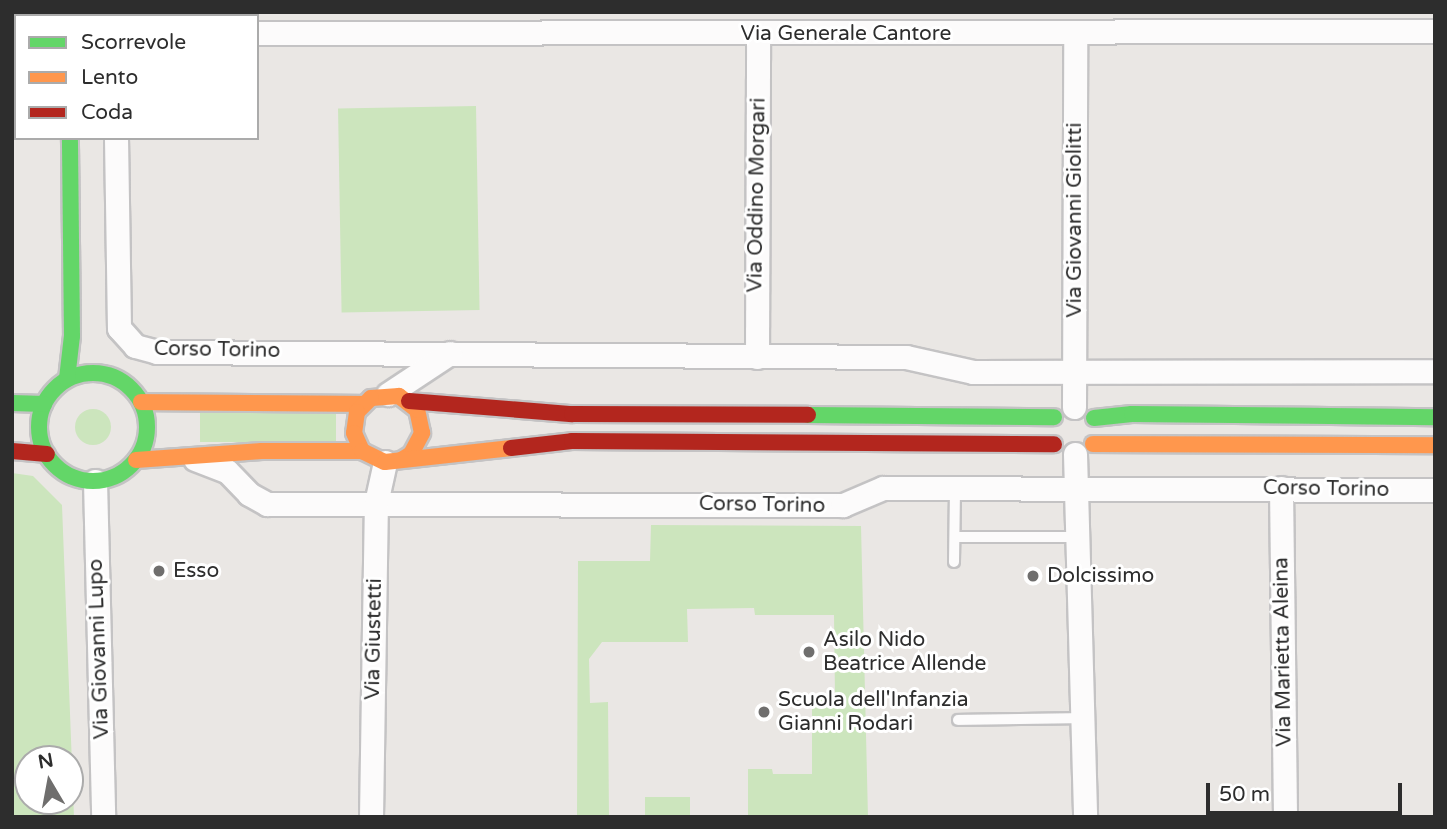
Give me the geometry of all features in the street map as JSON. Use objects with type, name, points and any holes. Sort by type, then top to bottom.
[{"type":"street","points":[[496,33],[507,12]]},
{"type":"street","name":"Via Generale Cantore","points":[[259,33],[348,22],[496,33],[1435,31]]},
{"type":"street","name":"Via Giovanni Giolitti","points":[[1064,412],[1076,371],[1074,33]]},
{"type":"street","name":"Via Oddino Morgari","points":[[757,357],[758,34]]},
{"type":"street","points":[[67,379],[101,373],[117,378],[141,402],[147,432],[136,460],[118,475],[95,481],[67,474],[47,454],[39,421],[44,404],[67,379],[72,336],[70,140]]},
{"type":"street","name":"Corso Torino","points":[[116,140],[119,328],[135,346],[157,352],[906,358],[973,372],[1435,371]]},
{"type":"street","points":[[399,398],[450,353]]},
{"type":"street","points":[[141,402],[363,404],[399,398],[572,414],[1064,412],[1094,418],[1132,414],[1435,417]]},
{"type":"street","points":[[393,461],[411,454],[422,433],[422,421],[399,398]]},
{"type":"street","points":[[12,403],[44,404]]},
{"type":"street","points":[[362,451],[354,422],[363,404]]},
{"type":"street","points":[[1064,412],[1050,430],[1074,447]]},
{"type":"street","points":[[1074,447],[1097,431],[1094,418]]},
{"type":"street","name":"Corso Torino","points":[[136,460],[186,455],[362,451],[393,461],[572,441],[1074,447],[1435,445]]},
{"type":"street","points":[[1074,447],[1085,817]]},
{"type":"street","points":[[12,451],[47,454]]},
{"type":"street","name":"Corso Torino","points":[[186,455],[227,471],[249,494],[267,505],[843,505],[883,488],[1435,490]]},
{"type":"street","name":"Via Giustetti","points":[[371,817],[376,503],[393,461]]},
{"type":"street","name":"Via Giovanni Lupo","points":[[95,481],[103,817]]},
{"type":"street","name":"Via Marietta Aleina","points":[[1281,488],[1285,817]]},
{"type":"lane","points":[[954,562],[955,488]]},
{"type":"lane","points":[[954,537],[1077,537]]},
{"type":"lane","points":[[958,720],[1082,718]]},
{"type":"green space","points":[[476,106],[480,310],[342,312],[338,108]]},
{"type":"green space","points":[[93,409],[106,414],[111,427],[106,440],[93,445],[80,440],[75,427],[80,414]]},
{"type":"green space","points":[[200,409],[336,409],[336,442],[200,442]]},
{"type":"green space","points":[[12,473],[33,476],[62,505],[71,745],[14,745],[14,815],[74,817],[12,817]]},
{"type":"green space","points":[[651,525],[861,526],[868,817],[748,817],[748,769],[772,769],[773,774],[812,774],[812,698],[835,697],[834,615],[755,615],[754,608],[687,609],[688,642],[602,642],[589,659],[590,703],[608,702],[609,817],[577,817],[578,561],[650,561]]},
{"type":"green space","points":[[645,797],[690,797],[690,817],[645,817]]},
{"type":"traffic: fast","points":[[67,379],[72,336],[70,140]]},
{"type":"traffic: fast","points":[[93,373],[114,377],[131,389],[143,406],[147,427],[143,448],[131,465],[114,477],[93,481],[72,477],[55,465],[43,448],[39,427],[43,406],[55,389],[72,377],[93,373]]},
{"type":"traffic: fast","points":[[12,403],[44,404]]},
{"type":"traffic: fast","points":[[1094,418],[1132,414],[1435,417]]},
{"type":"traffic: fast","points":[[808,415],[1054,417]]},
{"type":"traffic: slow","points":[[401,460],[411,454],[422,433],[417,410],[399,396],[371,398],[357,412],[354,433],[362,451],[385,462],[511,448]]},
{"type":"traffic: slow","points":[[141,402],[363,404]]},
{"type":"traffic: slow","points":[[1093,444],[1435,445]]},
{"type":"traffic: slow","points":[[136,460],[262,451],[362,451]]},
{"type":"traffic: jam","points":[[409,401],[572,414],[808,415]]},
{"type":"traffic: jam","points":[[511,448],[572,441],[1054,444]]},
{"type":"traffic: jam","points":[[12,451],[47,454]]},
{"type":"place","name":"Esso","points":[[159,571]]},
{"type":"place","name":"Dolcissimo","points":[[1033,576]]},
{"type":"place","name":"Asilo Nido Beatrice Allende","points":[[809,652]]},
{"type":"place","name":"Scuola dell'Infanzia Gianni Rodari","points":[[764,712]]}]
